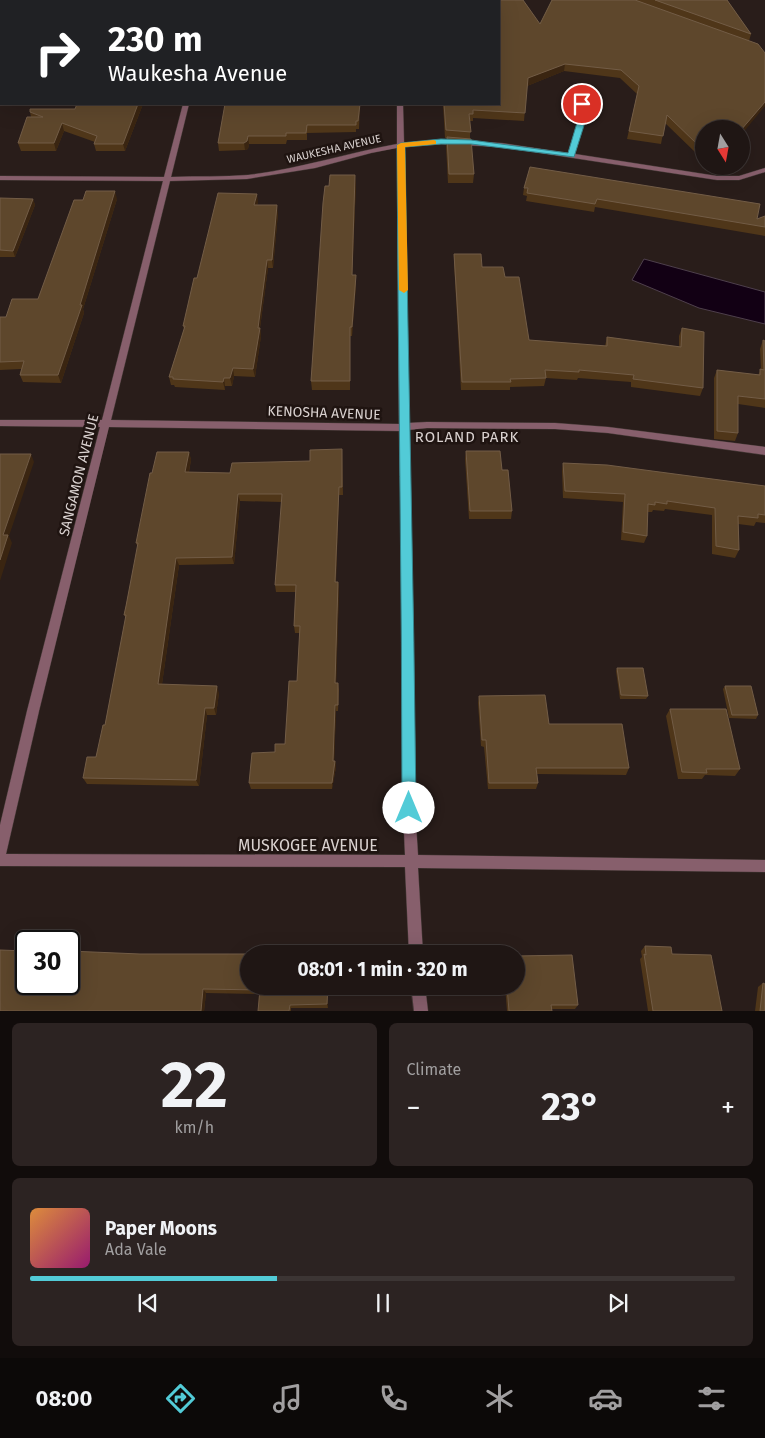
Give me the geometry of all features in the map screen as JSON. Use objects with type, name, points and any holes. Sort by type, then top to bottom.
[{"type":"street","points":[[571,156],[583,116],[582,104]]},
{"type":"street","name":"SANGAMON AVENUE","points":[[0,852],[33,711],[186,105]]},
{"type":"street","points":[[400,105],[411,861],[416,945]]},
{"type":"street","name":"WAUKESHA AVENUE","points":[[0,178],[167,179],[247,176],[288,172],[370,150],[441,142],[471,142],[717,178],[739,178],[762,172]]},
{"type":"street","name":"KENOSHA AVENUE","points":[[0,423],[404,428],[427,425],[564,427],[608,430],[765,452]]},
{"type":"street","name":"MUSKOGEE AVENUE","points":[[0,860],[411,861],[765,866]]},
{"type":"street","points":[[419,995],[421,1010]]},
{"type":"shaded area","points":[[644,259],[765,292],[765,324],[699,308],[632,280]]},
{"type":"building","points":[[500,0],[523,0],[540,24],[552,0],[635,0],[758,44],[765,53],[765,102],[750,120],[695,120],[695,142],[667,115],[663,136],[629,131],[639,86],[621,70],[565,64],[528,78],[525,113],[473,110],[473,114],[469,114],[471,132],[446,130],[444,105],[500,105]]},
{"type":"building","points":[[655,0],[727,0],[751,34]]},
{"type":"building","points":[[77,105],[138,105],[123,144],[94,144],[97,136],[62,123],[54,143],[18,143],[27,117],[43,117],[30,112],[30,109],[75,109]]},
{"type":"building","points":[[225,105],[360,105],[356,125],[307,125],[306,133],[286,133],[286,136],[248,136],[247,141],[244,143],[218,143]]},
{"type":"building","points":[[447,137],[471,139],[474,174],[449,174]]},
{"type":"building","points":[[530,167],[760,204],[757,219],[765,216],[765,227],[597,199],[595,204],[527,193],[528,188],[524,188]]},
{"type":"building","points":[[330,175],[355,175],[352,275],[356,275],[352,327],[350,327],[350,381],[311,381],[323,203],[325,186],[329,186]]},
{"type":"building","points":[[86,191],[115,191],[80,305],[82,305],[58,375],[20,375],[24,361],[0,362],[0,317],[6,317],[12,299],[38,299],[74,200],[83,200]]},
{"type":"building","points":[[218,193],[257,194],[254,205],[277,205],[272,260],[267,260],[258,328],[260,328],[253,369],[233,368],[230,378],[224,378],[223,382],[173,379],[173,377],[169,377],[185,326],[183,326],[194,278],[197,278]]},
{"type":"building","points":[[0,198],[33,199],[13,251],[0,250]]},
{"type":"building","points":[[454,254],[481,254],[482,267],[503,267],[505,277],[519,277],[529,340],[607,346],[607,337],[681,347],[682,328],[704,332],[703,388],[633,379],[634,375],[579,370],[579,372],[545,370],[546,378],[510,379],[511,382],[462,382]]},
{"type":"building","points":[[763,340],[765,341],[765,399],[738,396],[738,433],[717,431],[717,370],[760,375],[760,369],[764,370]]},
{"type":"building","points":[[342,449],[342,487],[339,487],[335,582],[338,582],[335,683],[338,683],[338,705],[335,705],[333,761],[335,761],[332,783],[249,783],[252,753],[275,752],[275,744],[285,744],[289,681],[297,681],[300,626],[294,626],[296,585],[275,585],[282,494],[238,494],[232,557],[176,558],[158,684],[217,686],[214,708],[205,708],[196,780],[83,778],[87,757],[96,757],[103,725],[105,725],[126,615],[124,615],[138,543],[136,543],[150,473],[152,473],[157,452],[189,452],[185,472],[230,473],[232,463],[310,461],[310,450]]},
{"type":"building","points":[[466,451],[500,451],[502,470],[508,470],[512,511],[470,511]]},
{"type":"building","points":[[0,454],[31,454],[3,535],[8,535],[0,560]]},
{"type":"building","points":[[563,463],[607,465],[765,486],[765,515],[758,514],[758,518],[738,516],[739,550],[716,546],[715,508],[667,501],[667,504],[655,502],[655,505],[648,504],[647,536],[623,532],[625,494],[565,491]]},
{"type":"building","points":[[617,668],[643,668],[648,696],[621,695]]},
{"type":"building","points":[[725,686],[751,686],[758,715],[732,715]]},
{"type":"building","points":[[545,695],[549,724],[622,724],[629,768],[536,768],[538,783],[489,783],[486,740],[482,740],[479,696]]},
{"type":"building","points":[[670,709],[726,709],[740,769],[706,769],[707,773],[682,772]]},
{"type":"building","points":[[645,946],[671,947],[672,954],[711,955],[722,1011],[653,1011],[644,954],[646,955]]},
{"type":"building","points":[[0,950],[15,951],[15,995],[80,995],[80,951],[140,954],[240,954],[240,990],[203,989],[201,1011],[0,1011]]},
{"type":"building","points":[[572,955],[578,1005],[551,1005],[552,1011],[509,1011],[508,995],[525,995],[525,956]]},
{"type":"building","points":[[763,983],[765,984],[765,1011],[760,1011]]},
{"type":"building","points":[[260,995],[328,995],[327,1004],[290,1005],[289,1011],[258,1011]]},
{"type":"slow traffic","points":[[404,290],[401,145],[434,142]]},
{"type":"district","name":"ROLAND PARK","points":[[467,437]]},
{"type":"route","points":[[409,808],[401,145],[471,142],[571,156],[583,116],[582,104]]}]
